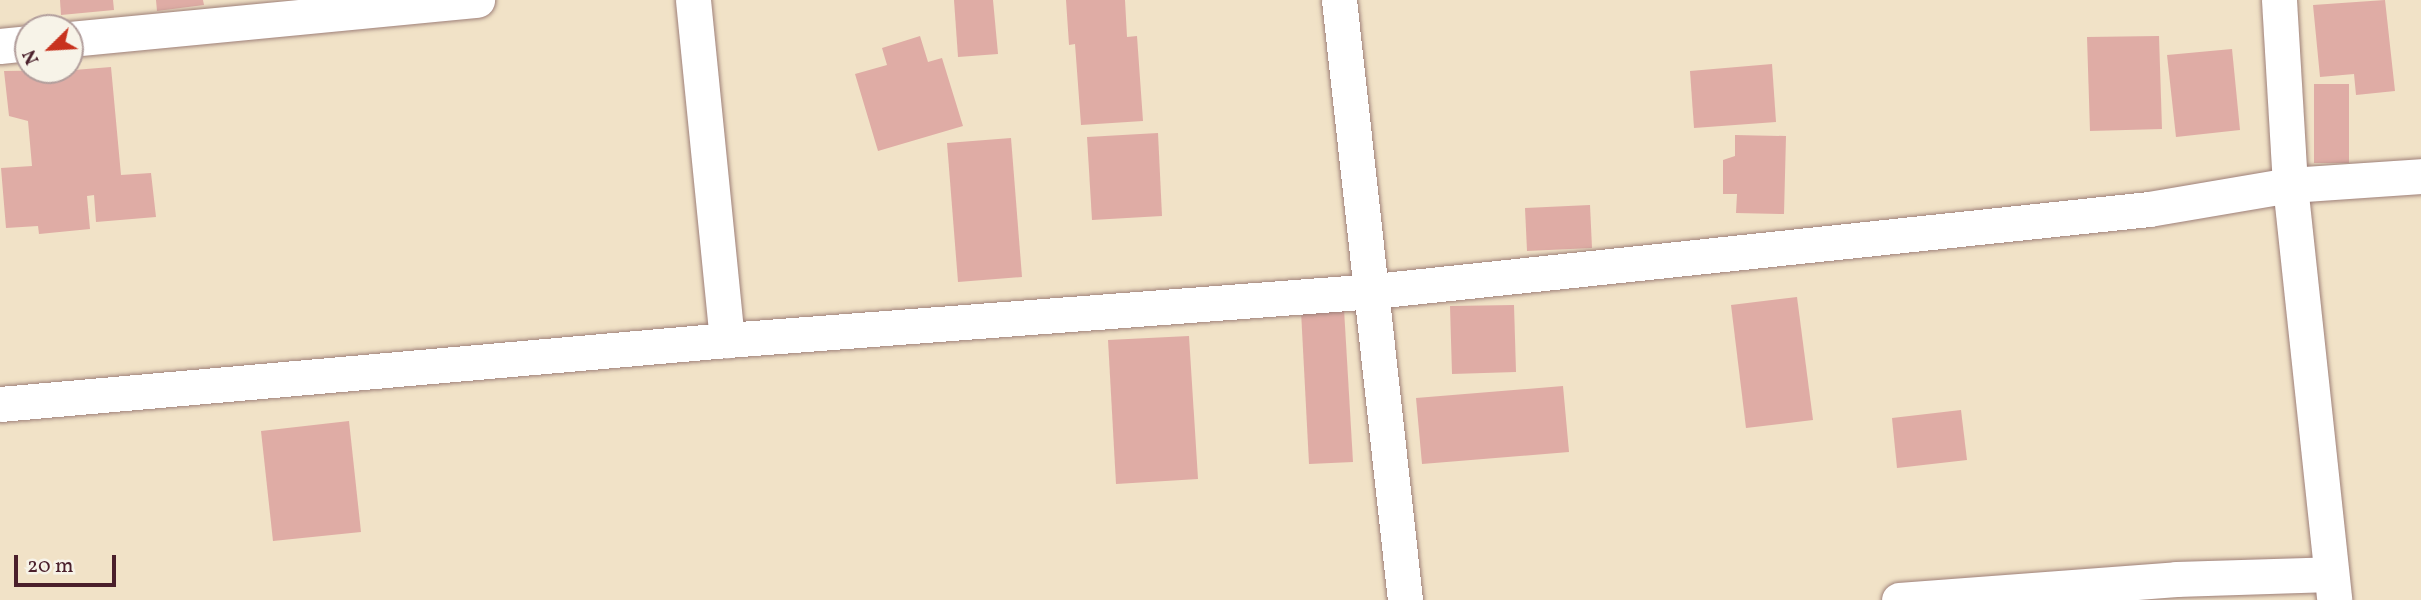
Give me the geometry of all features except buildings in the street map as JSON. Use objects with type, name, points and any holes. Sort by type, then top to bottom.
[{"type":"street","points":[[84,38],[477,0]]},
{"type":"street","points":[[693,0],[727,340]]},
{"type":"street","points":[[1339,0],[1374,291],[1405,600]]},
{"type":"street","points":[[1899,600],[2176,579],[2333,587],[2290,185],[2278,0]]},
{"type":"street","points":[[0,404],[727,340],[1374,291],[2149,209],[2290,185],[2421,176]]}]
